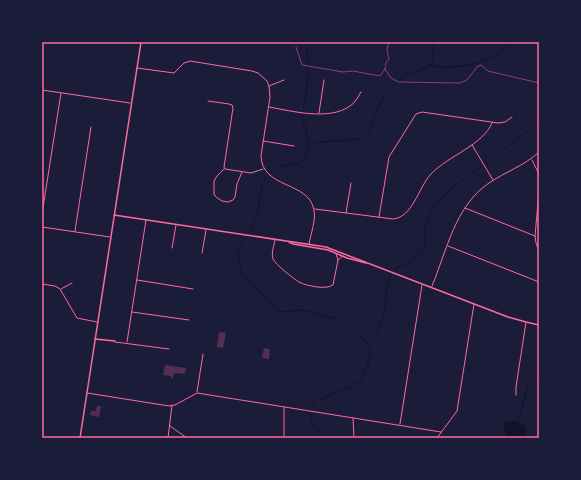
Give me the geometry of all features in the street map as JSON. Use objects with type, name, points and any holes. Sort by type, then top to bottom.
[{"type":"street","points":[[80,438],[141,42]]},
{"type":"street","points":[[137,68],[174,72],[184,63],[190,62],[252,71],[263,77],[269,86],[270,97],[261,162],[263,168],[271,176],[307,197],[314,209],[309,245]]},
{"type":"street","points":[[269,86],[284,80]]},
{"type":"street","points":[[319,114],[324,80]]},
{"type":"street","points":[[42,90],[131,103]]},
{"type":"street","points":[[42,214],[61,92]]},
{"type":"street","points":[[268,107],[319,114],[336,112],[345,110],[356,100],[361,92]]},
{"type":"street","points":[[208,101],[229,104],[232,105],[233,108],[224,167],[225,169]]},
{"type":"street","points":[[379,217],[389,157],[416,114],[422,112],[492,123],[501,123],[512,117]]},
{"type":"street","points":[[314,209],[398,219],[406,214],[432,173],[444,162],[472,145],[490,129],[492,123]]},
{"type":"street","points":[[75,232],[91,127]]},
{"type":"street","points":[[263,141],[294,146]]},
{"type":"street","points":[[472,145],[494,180]]},
{"type":"street","points":[[432,287],[456,223],[464,208],[475,194],[494,180],[532,159],[539,152]]},
{"type":"street","points":[[532,159],[539,174]]},
{"type":"street","points":[[225,169],[251,173],[263,168]]},
{"type":"street","points":[[225,169],[214,181],[214,194],[222,201],[228,202],[233,200],[242,172]]},
{"type":"street","points":[[346,213],[351,183]]},
{"type":"street","points":[[539,191],[535,236],[539,251]]},
{"type":"street","points":[[464,208],[535,236]]},
{"type":"street","points":[[114,215],[330,248],[526,322],[539,324]]},
{"type":"street","points":[[127,342],[146,220]]},
{"type":"street","points":[[172,248],[176,225]]},
{"type":"street","points":[[42,227],[111,237]]},
{"type":"street","points":[[202,253],[206,229]]},
{"type":"street","points":[[275,240],[272,256],[274,261],[300,283],[330,287],[334,282],[338,260],[336,253]]},
{"type":"street","points":[[309,245],[375,266]]},
{"type":"street","points":[[448,246],[539,282]]},
{"type":"street","points":[[338,260],[343,256]]},
{"type":"street","points":[[137,280],[193,289]]},
{"type":"street","points":[[60,290],[72,283]]},
{"type":"street","points":[[42,284],[55,286],[60,290],[77,318],[98,322]]},
{"type":"street","points":[[400,425],[423,284]]},
{"type":"street","points":[[437,438],[454,415],[458,406],[474,303]]},
{"type":"street","points":[[132,311],[189,320]]},
{"type":"street","points":[[516,395],[526,322]]},
{"type":"street","points":[[95,339],[127,342],[169,349]]},
{"type":"street","points":[[197,393],[203,354]]},
{"type":"street","points":[[87,393],[172,405],[197,393],[441,432]]},
{"type":"street","points":[[168,438],[172,405]]},
{"type":"street","points":[[284,406],[284,438]]},
{"type":"street","points":[[353,418],[354,438]]},
{"type":"street","points":[[170,426],[187,438]]},
{"type":"path","points":[[296,47],[302,65],[343,72],[353,71],[380,76],[389,59],[387,49],[389,42]]},
{"type":"path","points":[[385,69],[391,78],[399,82],[460,83],[467,80],[478,66],[481,65],[488,71],[539,83]]},
{"type":"shaded area","points":[[505,422],[523,424],[527,429],[524,438],[507,438],[503,428]]},
{"type":"building","points":[[219,332],[226,333],[223,348],[217,347]]},
{"type":"building","points":[[264,348],[270,349],[269,359],[262,358]]},
{"type":"building","points":[[165,365],[186,368],[185,374],[174,373],[173,378],[171,378],[171,376],[163,375]]},
{"type":"building","points":[[97,406],[101,406],[99,417],[90,415],[91,411],[96,411]]},
{"type":"waterway","points":[[42,46],[44,42]]},
{"type":"waterway","points":[[303,111],[307,89],[308,61],[306,42]]},
{"type":"waterway","points":[[399,80],[410,73],[430,66],[433,59],[434,42]]},
{"type":"waterway","points":[[430,66],[452,67],[475,64],[488,59],[515,42]]},
{"type":"waterway","points":[[308,148],[322,142],[352,140],[364,136],[368,133],[383,96],[396,83]]},
{"type":"waterway","points":[[271,173],[280,166],[301,163],[306,158],[309,142],[303,123],[303,115]]},
{"type":"waterway","points":[[487,163],[539,122]]},
{"type":"waterway","points":[[395,269],[409,263],[425,248],[425,226],[434,205],[459,182],[481,167]]},
{"type":"waterway","points":[[250,231],[257,216],[262,186],[266,177]]},
{"type":"waterway","points":[[244,240],[238,250],[241,272],[274,308],[283,312],[302,310],[340,320],[367,343],[371,350],[367,368],[360,381],[350,387],[315,401],[311,407]]},
{"type":"waterway","points":[[367,343],[376,334],[385,311],[386,291],[390,275]]},
{"type":"waterway","points":[[517,423],[528,387],[539,376]]},
{"type":"waterway","points":[[310,414],[314,428],[328,438]]}]
